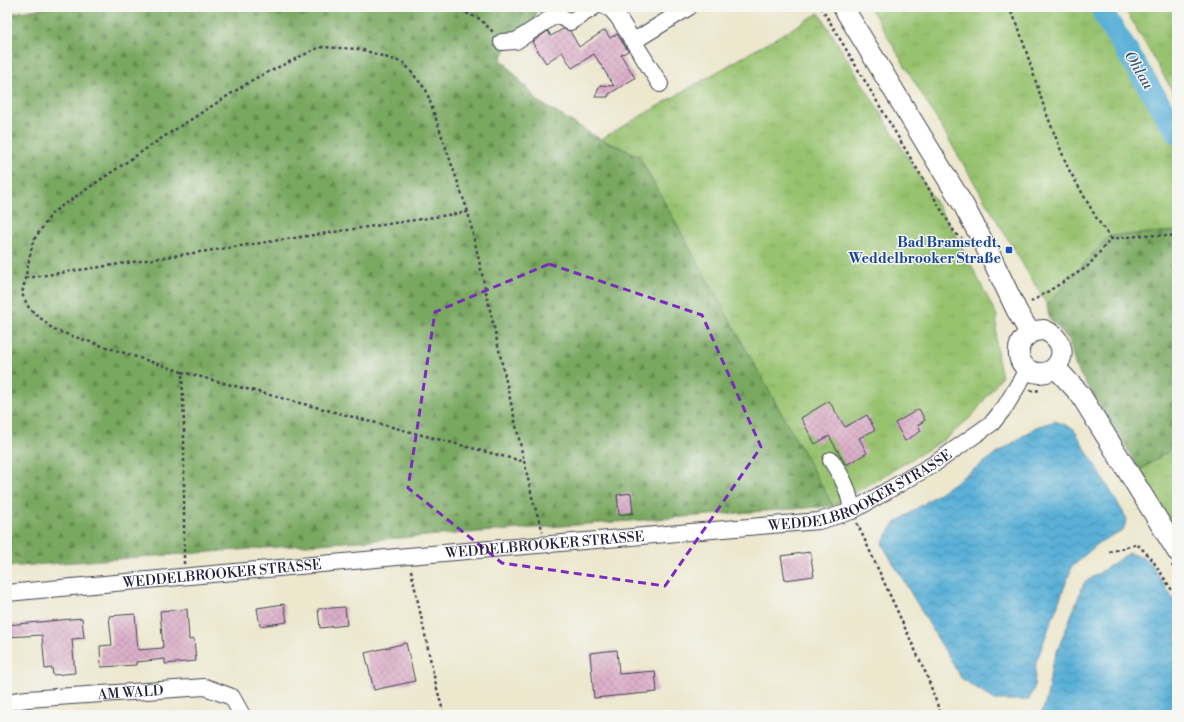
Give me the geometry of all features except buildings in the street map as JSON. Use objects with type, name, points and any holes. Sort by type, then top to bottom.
[{"type":"main road","points":[[843,7],[964,206],[1017,311],[1030,333]]},
{"type":"main road","points":[[1037,330],[1044,330],[1050,332],[1056,337],[1060,342],[1061,355],[1059,362],[1055,367],[1044,373],[1037,373],[1027,370],[1021,362],[1019,356],[1021,342],[1025,337],[1037,330]]},
{"type":"main road","points":[[1055,367],[1080,394],[1177,551]]},
{"type":"street","points":[[502,42],[516,41],[554,16],[561,17],[570,22],[594,7]]},
{"type":"street","points":[[606,7],[611,9],[618,17],[660,84]]},
{"type":"street","points":[[634,41],[690,7]]},
{"type":"street","name":"WEDDELBROOKER STRASSE","points":[[7,593],[408,556],[819,521],[852,511],[934,464],[992,423],[1005,407],[1027,370]]},
{"type":"street","points":[[832,460],[846,485],[852,511]]},
{"type":"street","name":"AM WALD","points":[[7,702],[27,699],[205,687],[232,697],[242,715]]},
{"type":"path","points":[[432,7],[459,10],[480,19],[502,42]]},
{"type":"path","points":[[1008,7],[1017,23],[1045,110],[1068,168],[1097,219],[1111,239]]},
{"type":"path","points":[[524,462],[182,372],[54,330],[29,308],[22,294],[33,241],[53,212],[162,138],[254,79],[320,47],[360,49],[404,63],[426,90],[468,212],[533,501],[547,544]]},
{"type":"path","points":[[26,278],[468,212]]},
{"type":"path","points":[[1017,311],[1087,267],[1111,239],[1146,235],[1177,236]]},
{"type":"path","points":[[182,372],[184,425],[184,576]]},
{"type":"path","points":[[852,511],[927,676],[940,715]]},
{"type":"path","points":[[1109,552],[1136,544],[1151,558],[1177,598]]},
{"type":"path","points":[[408,556],[435,681],[444,715]]},
{"type":"highlighted area","points":[[549,264],[702,315],[761,447],[665,586],[502,563],[408,488],[435,312]]},
{"type":"green space","points":[[50,7],[537,7],[535,21],[512,37],[501,59],[539,102],[600,139],[638,155],[833,506],[7,567],[7,14]]},
{"type":"green space","points":[[870,7],[1094,7],[1177,138],[1177,231],[1109,236],[1047,305]]},
{"type":"green space","points":[[1124,7],[1177,7],[1177,99]]},
{"type":"green space","points":[[819,13],[958,239],[997,316],[996,339],[998,360],[1002,376],[973,415],[947,438],[833,506],[638,155],[601,139]]},
{"type":"green space","points":[[1177,231],[1177,446],[1140,470],[1076,368],[1069,340],[1049,318],[1047,305],[1109,236]]},
{"type":"green space","points":[[1177,446],[1177,532],[1140,470]]},
{"type":"water","points":[[1055,421],[1073,428],[1127,519],[1123,530],[1098,543],[1072,567],[1036,662],[1034,688],[1029,700],[995,700],[961,678],[882,544],[894,524],[1036,427]]},
{"type":"water","points":[[1129,553],[1148,560],[1177,605],[1177,715],[1041,715],[1047,697],[1052,664],[1084,583]]},
{"type":"waterway","name":"Ohlau","points":[[1102,7],[1106,18],[1177,132]]},
{"type":"place","name":"Bad Bramstedt, Weddelbrooker Straße","points":[[1009,250]]}]
